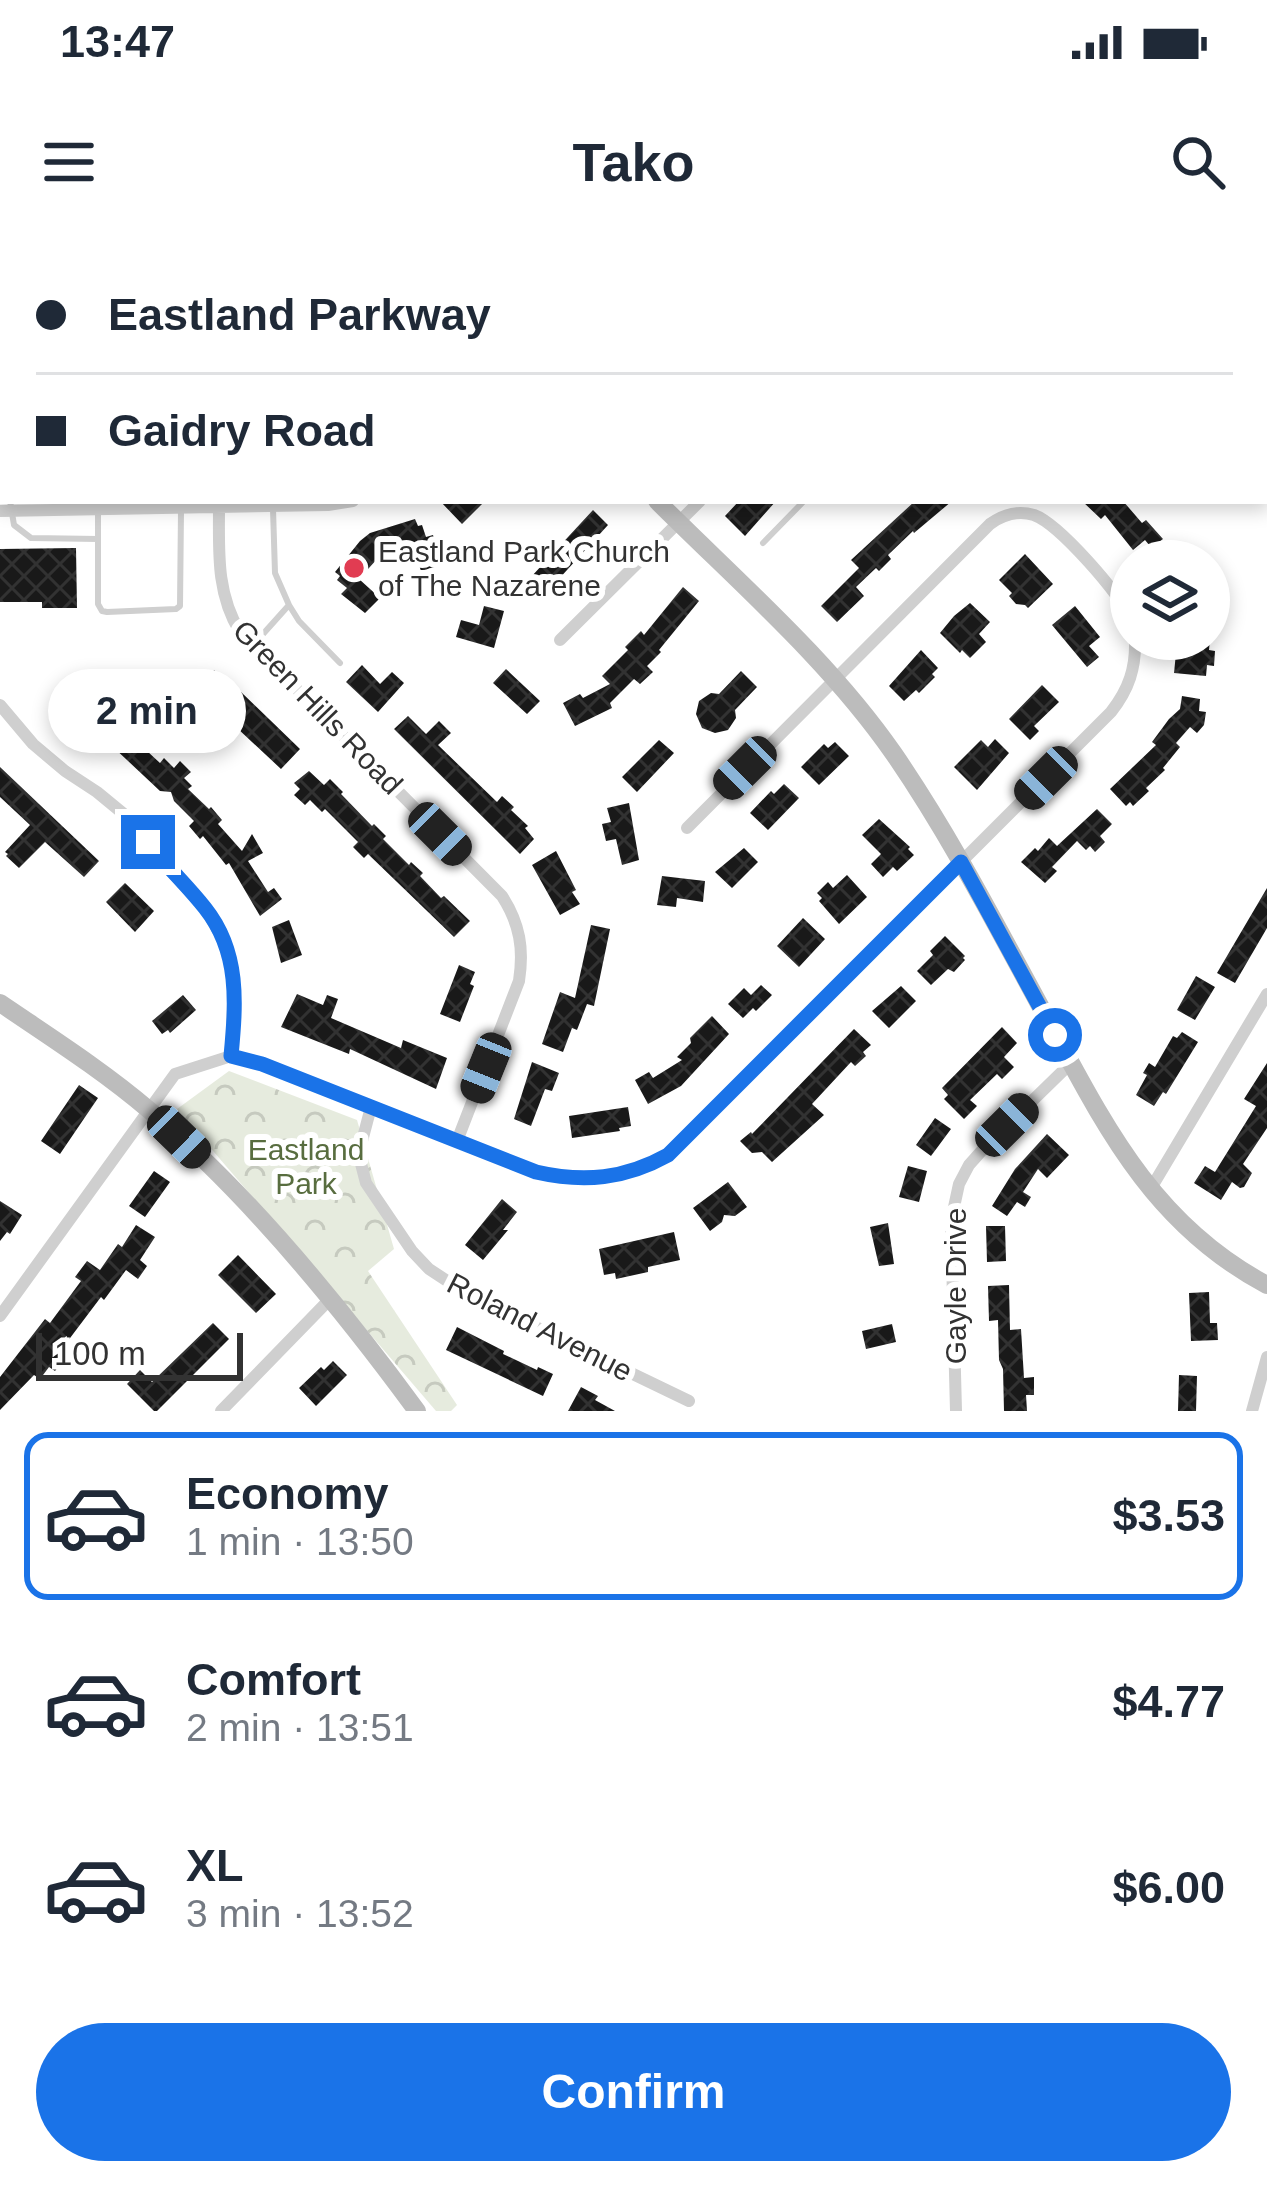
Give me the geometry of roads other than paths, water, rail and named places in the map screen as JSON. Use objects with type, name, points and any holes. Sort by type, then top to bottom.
[{"type":"street","points":[[7,508],[276,504]]},
{"type":"street","points":[[660,504],[834,679],[892,752],[961,862],[1120,1149],[1150,1190],[1203,1243],[1267,1285]]},
{"type":"street","points":[[560,640],[697,504]]},
{"type":"street","name":"Green Hills Road","points":[[219,507],[220,567],[230,616],[252,646],[502,896],[512,912],[521,945],[519,981],[457,1141]]},
{"type":"street","points":[[687,828],[990,524],[1014,513],[1035,516],[1110,586]]},
{"type":"street","points":[[0,1316],[176,1074],[231,1056],[536,1172],[562,1178],[606,1178],[656,1161],[680,1145],[1122,699],[1134,660]]},
{"type":"street","points":[[0,705],[33,744],[131,820],[205,908],[224,941],[234,978],[231,1056]]},
{"type":"street","points":[[1150,1190],[1267,994]]},
{"type":"street","points":[[0,1003],[96,1069],[213,1170],[286,1247],[417,1411]]},
{"type":"street","name":"Gayle Drive","points":[[956,1411],[951,1221],[959,1184],[969,1165],[1071,1063]]},
{"type":"street","name":"Roland Avenue","points":[[371,1107],[360,1160],[366,1183],[429,1269],[467,1294],[689,1401]]},
{"type":"street","points":[[221,1411],[330,1299]]},
{"type":"street","points":[[1252,1411],[1267,1357]]},
{"type":"lane","points":[[276,504],[275,572],[298,621],[340,663]]},
{"type":"lane","points":[[763,543],[801,504]]},
{"type":"lane","points":[[7,508],[18,531],[31,538],[98,539]]},
{"type":"lane","points":[[98,509],[98,604],[102,611],[176,609],[181,600],[181,508]]},
{"type":"lane","points":[[252,646],[289,605]]},
{"type":"place","name":"Eastland Park Church of The Nazarene","points":[[354,568]]},
{"type":"park label","name":"Eastland Park","points":[[306,1166]]}]
